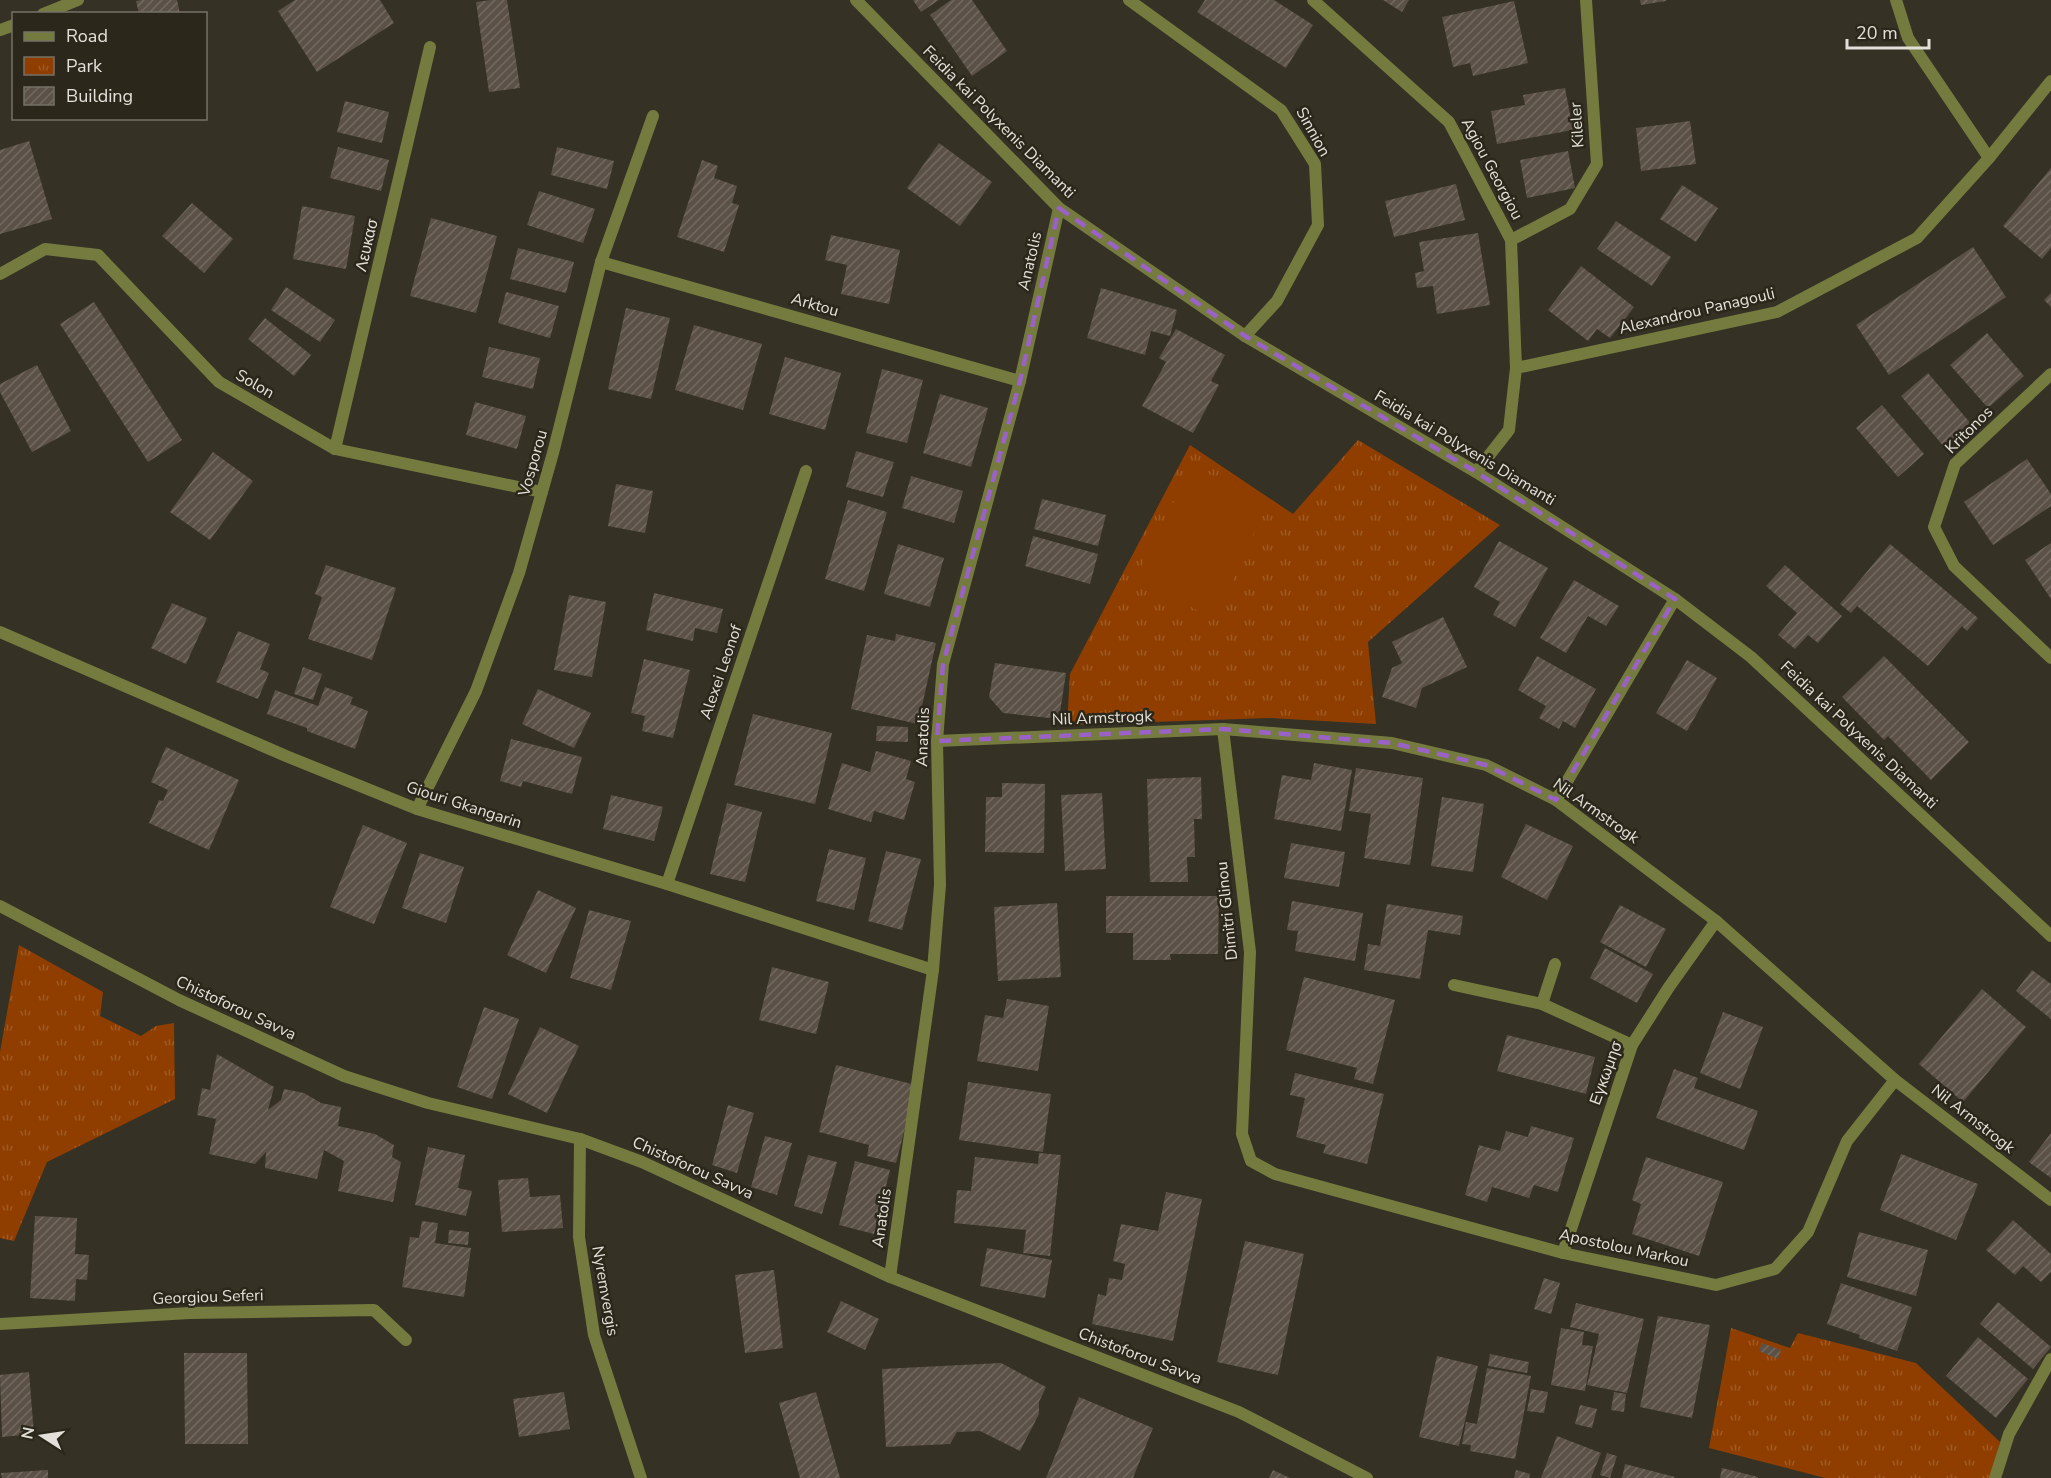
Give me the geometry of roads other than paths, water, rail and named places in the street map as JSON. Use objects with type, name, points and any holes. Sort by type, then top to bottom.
[{"type":"street","points":[[48,12],[78,0]]},
{"type":"street","name":"Feidia kai Polyxenis Diamanti","points":[[856,0],[1059,208],[1245,336],[1476,472],[1675,599],[1751,657],[2051,936]]},
{"type":"street","name":"Sinnion","points":[[1129,0],[1281,110],[1315,164],[1318,225],[1277,301],[1245,336]]},
{"type":"street","name":"Agiou Georgiou","points":[[1313,0],[1449,122],[1511,240],[1516,369],[1509,430],[1476,472]]},
{"type":"street","name":"Kileler","points":[[1511,240],[1570,209],[1597,165],[1586,0]]},
{"type":"street","points":[[1896,0],[1908,38],[1989,158]]},
{"type":"street","name":"Λευκασ","points":[[335,449],[430,48]]},
{"type":"street","name":"Alexandrou Panagouli","points":[[1516,369],[1777,312],[1917,238],[1989,158],[2051,81]]},
{"type":"street","name":"Vosporou","points":[[417,809],[476,692],[519,573],[601,262],[653,116]]},
{"type":"street","name":"Anatolis","points":[[890,1277],[933,970],[940,885],[937,741],[944,664],[1020,381],[1059,208]]},
{"type":"street","name":"Solon","points":[[0,274],[45,249],[98,255],[219,382],[335,449],[542,492]]},
{"type":"street","name":"Arktou","points":[[601,262],[1020,381]]},
{"type":"street","name":"Kritonos","points":[[2051,374],[1955,464],[1934,527],[1954,566],[2051,658]]},
{"type":"street","name":"Alexei Leonof","points":[[667,884],[806,471]]},
{"type":"street","points":[[1556,800],[1675,599]]},
{"type":"street","name":"Giouri Gkangarin","points":[[0,632],[286,756],[417,809],[667,884],[933,970]]},
{"type":"street","name":"Nil Armstrogk","points":[[937,741],[1223,729],[1392,743],[1486,765],[1556,800],[1716,921],[1895,1080],[2051,1200]]},
{"type":"street","name":"Dimitri Glinou","points":[[1223,729],[1250,952],[1242,1134],[1251,1161]]},
{"type":"street","name":"Chistoforou Savva","points":[[0,906],[179,1000],[344,1076],[428,1103],[580,1139],[642,1162],[890,1277],[1239,1412],[1367,1478]]},
{"type":"street","name":"Εγκωμησ","points":[[1563,1252],[1632,1045],[1669,987],[1716,921]]},
{"type":"street","points":[[1542,1004],[1555,964]]},
{"type":"street","points":[[1454,985],[1542,1004],[1632,1045]]},
{"type":"street","name":"Apostolou Markou","points":[[1251,1161],[1275,1174],[1563,1252],[1716,1285],[1775,1269],[1808,1232],[1847,1141],[1895,1080]]},
{"type":"street","name":"Nyremvergis","points":[[580,1139],[579,1237],[594,1335],[641,1478]]},
{"type":"street","name":"Georgiou Seferi","points":[[0,1324],[190,1313],[374,1310],[406,1340]]},
{"type":"street","points":[[1995,1478],[2009,1434],[2051,1359]]}]
